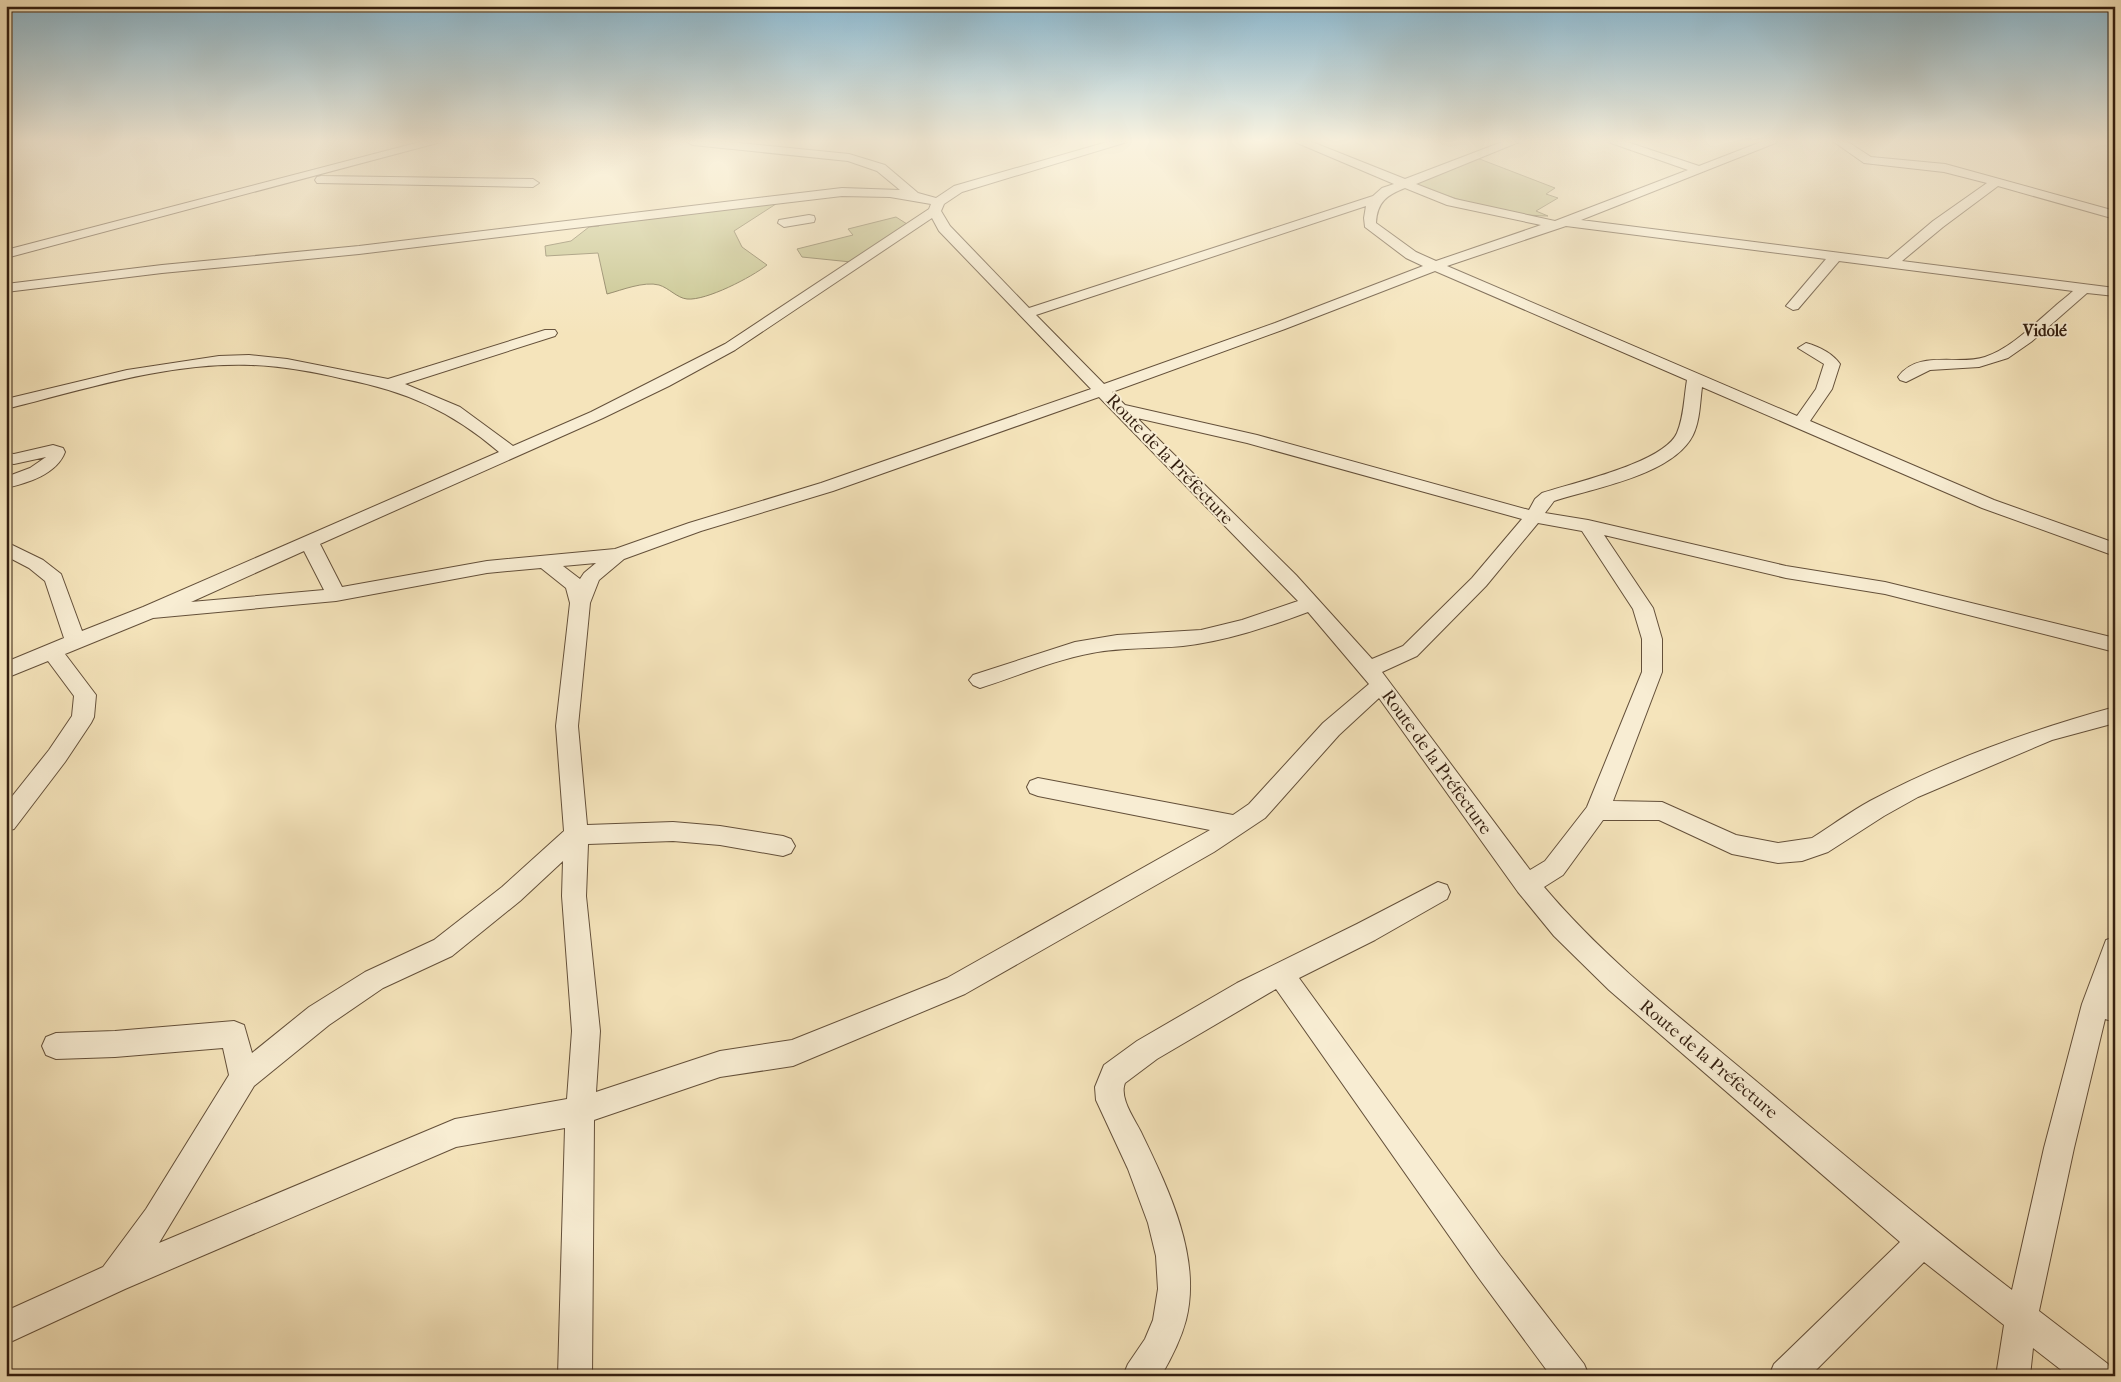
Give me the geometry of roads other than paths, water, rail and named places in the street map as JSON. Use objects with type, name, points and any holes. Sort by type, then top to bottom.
[{"type":"street","points":[[6,254],[190,206]]},
{"type":"street","points":[[6,288],[162,269],[359,250],[721,206]]},
{"type":"street","points":[[1028,313],[1352,206]]},
{"type":"street","points":[[1371,206],[1370,224],[1411,256],[1988,504],[2115,550]]},
{"type":"street","points":[[1474,206],[1559,223],[2115,292]]},
{"type":"street","points":[[150,612],[336,595],[487,567],[547,563],[617,555],[695,527],[827,487],[1103,391],[1280,326],[1435,266],[1603,206]]},
{"type":"street","points":[[1890,264],[1962,206]]},
{"type":"street","points":[[2083,206],[2115,215]]},
{"type":"street","points":[[6,671],[74,641],[150,612],[613,408],[730,347],[936,207]]},
{"type":"street","name":"Route de la Préfecture","points":[[936,207],[944,228],[1119,409],[1311,603],[1375,677],[1528,885],[1563,928],[1618,982],[1923,1241],[2096,1376]]},
{"type":"street","points":[[784,223],[809,219]]},
{"type":"street","points":[[1793,306],[1835,257]]},
{"type":"street","points":[[1906,377],[1921,366],[1990,360],[2011,349],[2032,334],[2079,294],[2081,288]]},
{"type":"street","points":[[392,383],[550,333]]},
{"type":"street","points":[[1798,423],[1813,409],[1821,396],[1832,364],[1828,358],[1806,348]]},
{"type":"street","points":[[6,404],[122,377],[216,361],[288,362],[392,383],[450,406],[470,419],[511,453]]},
{"type":"street","points":[[6,1328],[114,1278],[454,1133],[580,1111],[720,1064],[793,1053],[934,996],[1120,895],[1206,845],[1257,811],[1332,730],[1375,677],[1410,652],[1479,582],[1534,517],[1541,503],[1548,498],[1636,469],[1670,451],[1685,437],[1694,379]]},
{"type":"street","points":[[1119,409],[1251,439],[1534,517],[1588,526],[1786,572],[1885,588],[2115,644]]},
{"type":"street","points":[[6,458],[14,459],[53,450],[57,452],[56,458],[50,464],[6,483]]},
{"type":"street","points":[[1528,885],[1554,868],[1598,811],[1652,672],[1652,639],[1643,608],[1588,526]]},
{"type":"street","points":[[309,542],[336,595]]},
{"type":"street","points":[[6,548],[36,564],[54,578],[74,641]]},
{"type":"street","points":[[575,1376],[580,1111],[586,1031],[574,896],[576,834],[567,726],[580,603],[591,577],[617,555]]},
{"type":"street","points":[[547,563],[574,585],[580,603]]},
{"type":"street","points":[[980,680],[1064,652],[1108,642],[1182,639],[1217,634],[1256,624],[1311,603]]},
{"type":"street","points":[[6,822],[57,756],[83,716],[85,695],[52,651]]},
{"type":"street","points":[[1598,811],[1641,809],[1662,811],[1732,844],[1778,853],[1802,851],[1820,845],[1876,808],[1910,791],[2046,734],[2115,715]]},
{"type":"street","points":[[1038,787],[1235,825]]},
{"type":"street","points":[[114,1278],[157,1220],[244,1077],[319,1016],[374,980],[443,948],[511,894],[576,834],[601,835],[654,831],[711,834],[783,846]]},
{"type":"street","points":[[1140,1376],[1167,1334],[1176,1280],[1159,1205],[1110,1100],[1109,1087],[1114,1074],[1147,1050],[1246,991],[1438,892]]},
{"type":"street","points":[[2013,1376],[2021,1319],[2059,1148],[2105,1007],[2115,948]]},
{"type":"street","points":[[1281,974],[1489,1266],[1572,1376]]},
{"type":"street","points":[[56,1046],[114,1044],[234,1034],[244,1077]]},
{"type":"street","points":[[1786,1376],[1923,1241]]},
{"type":"district","name":"Vidolé","points":[[2045,330]]}]
